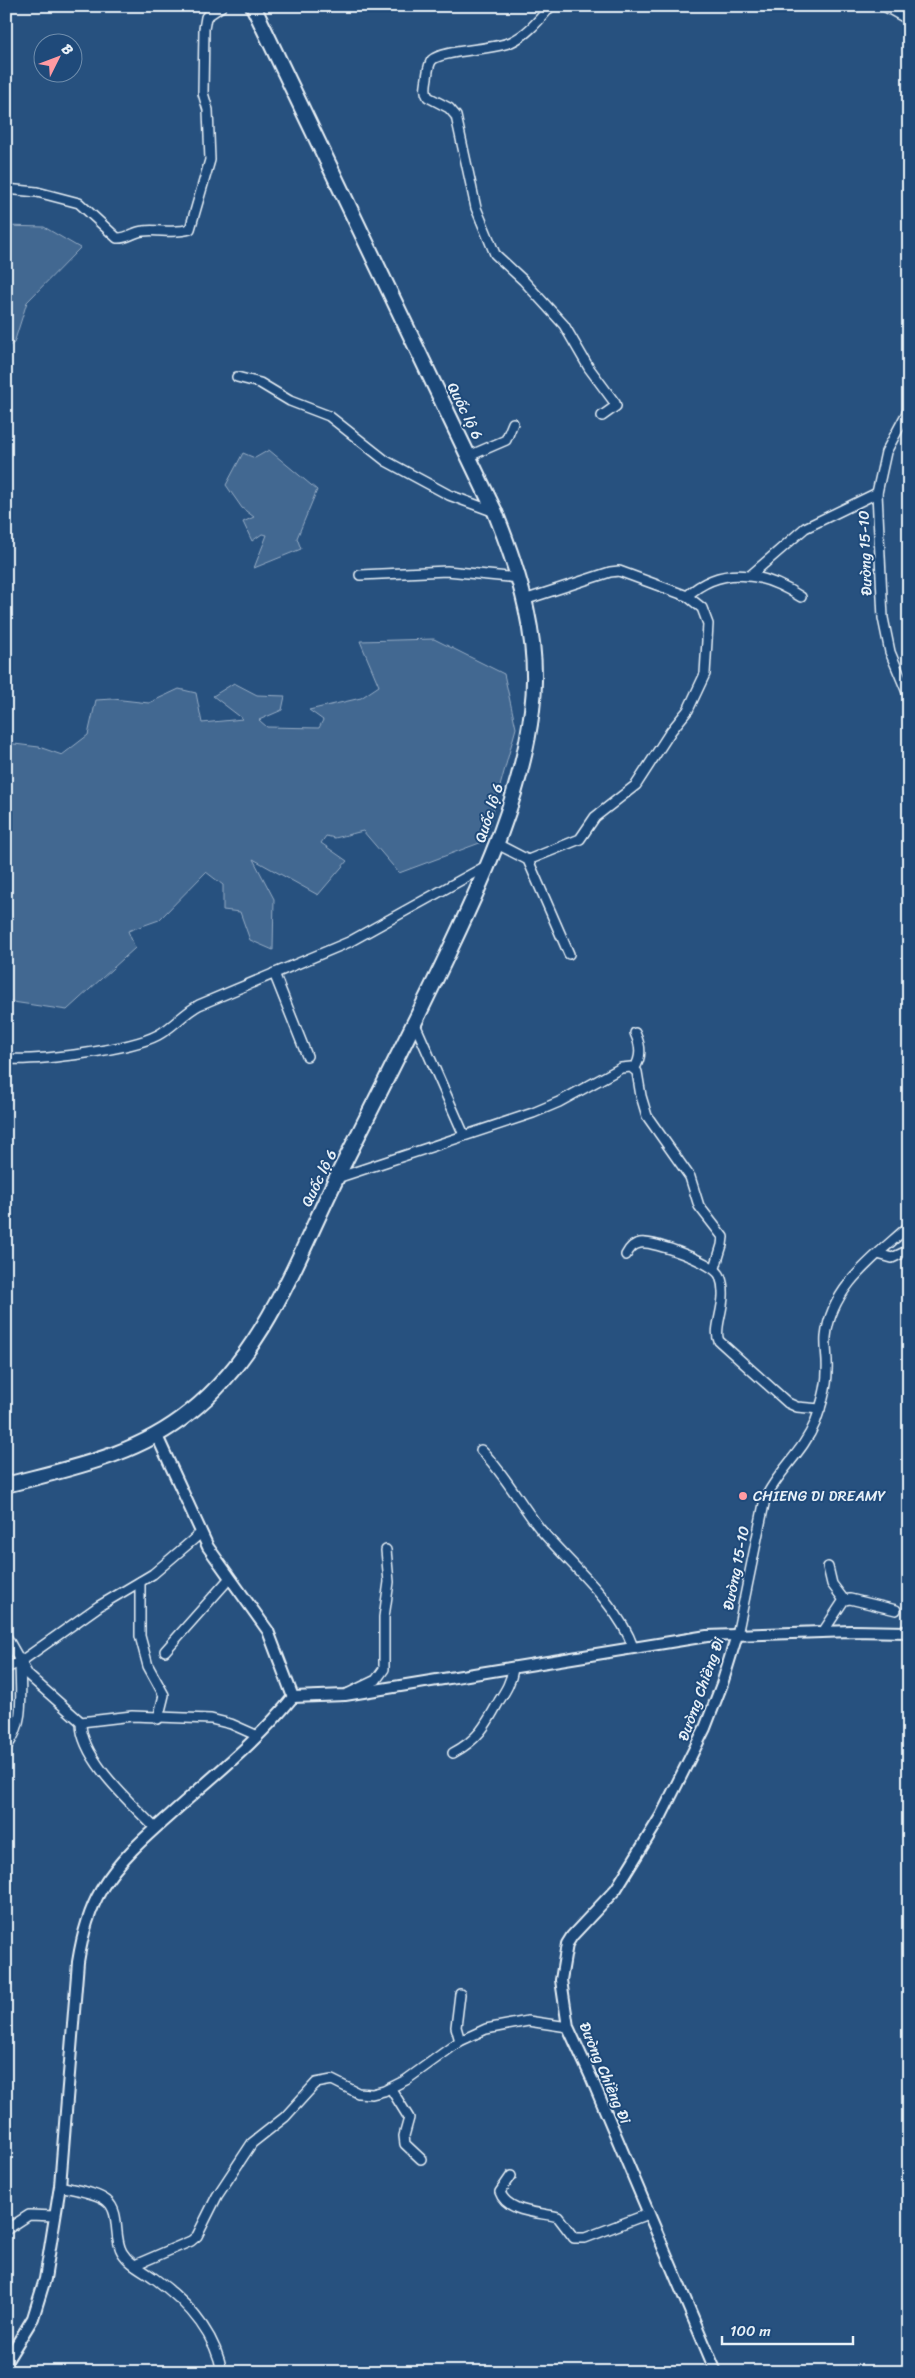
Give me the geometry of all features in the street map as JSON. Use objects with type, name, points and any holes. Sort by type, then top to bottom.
[{"type":"highway","name":"Quốc lộ 6","points":[[6,1485],[102,1459],[157,1436],[189,1413],[211,1393],[254,1344],[279,1302],[336,1178],[415,1024],[490,864],[517,780],[529,732],[533,705],[534,672],[532,643],[519,578],[495,512],[253,6]]},
{"type":"street","points":[[6,189],[38,192],[79,203],[117,238],[123,239],[143,231],[183,232],[190,230],[210,160],[208,110],[203,93],[204,29],[206,17],[222,6]]},
{"type":"street","points":[[551,6],[529,30],[511,42],[494,47],[442,55],[433,59],[428,67],[425,91],[428,97],[449,108],[456,116],[476,208],[495,254],[523,280],[564,324],[589,368],[615,403],[616,406],[602,416]]},
{"type":"street","points":[[884,6],[909,20]]},
{"type":"street","points":[[237,377],[260,382],[290,400],[328,416],[386,461],[449,495],[495,512]]},
{"type":"street","name":"Đường 15-10","points":[[909,409],[886,452],[877,494],[883,618],[890,652],[909,697]]},
{"type":"street","points":[[469,456],[506,440],[513,423]]},
{"type":"street","points":[[751,575],[805,528],[877,494]]},
{"type":"street","points":[[360,575],[447,571],[519,578]]},
{"type":"street","points":[[524,600],[610,572],[620,571],[653,585],[687,596],[702,608],[708,624],[706,674],[688,710],[636,785],[595,817],[580,839],[528,860]]},
{"type":"street","points":[[687,596],[701,585],[715,579],[751,575],[785,588],[801,598]]},
{"type":"street","points":[[497,844],[528,860],[569,954]]},
{"type":"street","points":[[6,1059],[25,1060],[133,1046],[160,1034],[184,1014],[199,1005],[349,942],[490,864]]},
{"type":"street","points":[[274,973],[307,1056]]},
{"type":"street","points":[[415,1024],[464,1136]]},
{"type":"street","points":[[634,1068],[638,1063],[640,1048],[636,1033]]},
{"type":"street","points":[[336,1178],[551,1106],[621,1068],[626,1066],[634,1068]]},
{"type":"street","points":[[634,1068],[647,1116],[690,1177],[699,1206],[723,1236],[715,1268]]},
{"type":"street","name":"Đường 15-10","points":[[737,1635],[765,1499],[774,1482],[802,1447],[820,1409],[827,1382],[826,1338],[831,1316],[850,1282],[909,1226]]},
{"type":"street","points":[[626,1255],[632,1246],[643,1243],[686,1255],[715,1268],[721,1277],[724,1294],[717,1329],[720,1340],[788,1403],[797,1407],[820,1409]]},
{"type":"street","points":[[878,1254],[892,1258],[909,1250]]},
{"type":"street","points":[[157,1436],[201,1532],[229,1579],[257,1613],[268,1631],[293,1696]]},
{"type":"street","points":[[481,1450],[506,1479],[541,1529],[619,1618],[629,1635],[633,1647]]},
{"type":"street","points":[[6,1668],[20,1662],[93,1610],[160,1569],[201,1532]]},
{"type":"street","points":[[345,1695],[376,1680],[383,1673],[384,1617],[389,1582],[386,1550]]},
{"type":"street","points":[[828,1567],[832,1584],[844,1600]]},
{"type":"street","points":[[166,1650],[229,1579]]},
{"type":"street","points":[[140,1582],[140,1636],[148,1666],[164,1695],[158,1719]]},
{"type":"street","points":[[823,1632],[844,1600],[850,1599],[896,1610]]},
{"type":"street","points":[[6,2362],[24,2335],[38,2306],[45,2279],[60,2186],[78,1962],[85,1927],[97,1897],[110,1876],[155,1828],[258,1736],[293,1696],[345,1695],[707,1636],[823,1632],[909,1632]]},
{"type":"street","name":"Đường Chiềng Đi","points":[[716,2372],[592,2077],[568,2027],[561,1980],[567,1944],[586,1920],[616,1889],[661,1816],[705,1728],[722,1684],[737,1635]]},
{"type":"street","points":[[6,1636],[20,1662],[34,1681],[81,1722],[82,1733],[100,1770],[155,1828]]},
{"type":"street","points":[[6,1746],[13,1737],[19,1719],[21,1700],[20,1662]]},
{"type":"street","points":[[453,1753],[467,1746],[487,1725],[511,1682],[513,1669]]},
{"type":"street","points":[[81,1722],[132,1716],[158,1719],[217,1720],[258,1736]]},
{"type":"street","points":[[460,1994],[456,2027],[460,2041]]},
{"type":"street","points":[[135,2265],[191,2241],[197,2236],[217,2196],[252,2143],[285,2117],[316,2083],[322,2080],[332,2080],[358,2092],[372,2094],[390,2089],[460,2041],[486,2029],[520,2021],[568,2027]]},
{"type":"street","points":[[390,2089],[409,2118],[404,2136],[405,2144],[421,2159]]},
{"type":"street","points":[[511,2176],[500,2192],[503,2198],[528,2212],[558,2217],[574,2238],[585,2238],[648,2214]]},
{"type":"street","points":[[60,2186],[106,2200],[113,2211],[122,2252],[135,2265],[168,2288],[195,2315],[212,2342],[222,2372]]},
{"type":"street","points":[[6,2230],[29,2216],[55,2216]]},
{"type":"shaded area","points":[[6,226],[44,227],[80,248],[27,302],[14,343],[6,348]]},
{"type":"shaded area","points":[[269,450],[317,490],[297,538],[301,549],[254,568],[267,535],[262,534],[252,541],[243,522],[254,517],[242,508],[226,485],[243,453],[255,458]]},
{"type":"shaded area","points":[[434,639],[504,674],[516,728],[485,841],[399,873],[363,831],[335,838],[326,836],[321,843],[347,861],[318,895],[253,859],[274,899],[273,950],[250,940],[240,912],[223,910],[223,885],[206,872],[159,920],[128,931],[135,948],[67,1010],[6,1001],[6,743],[39,747],[62,755],[88,735],[96,700],[113,699],[149,703],[179,689],[196,693],[202,723],[243,719],[213,696],[234,683],[257,695],[285,696],[282,710],[259,720],[267,727],[319,728],[323,720],[309,710],[361,698],[379,686],[360,641]]},
{"type":"place","name":"CHIENG DI DREAMY","points":[[743,1496]]}]
